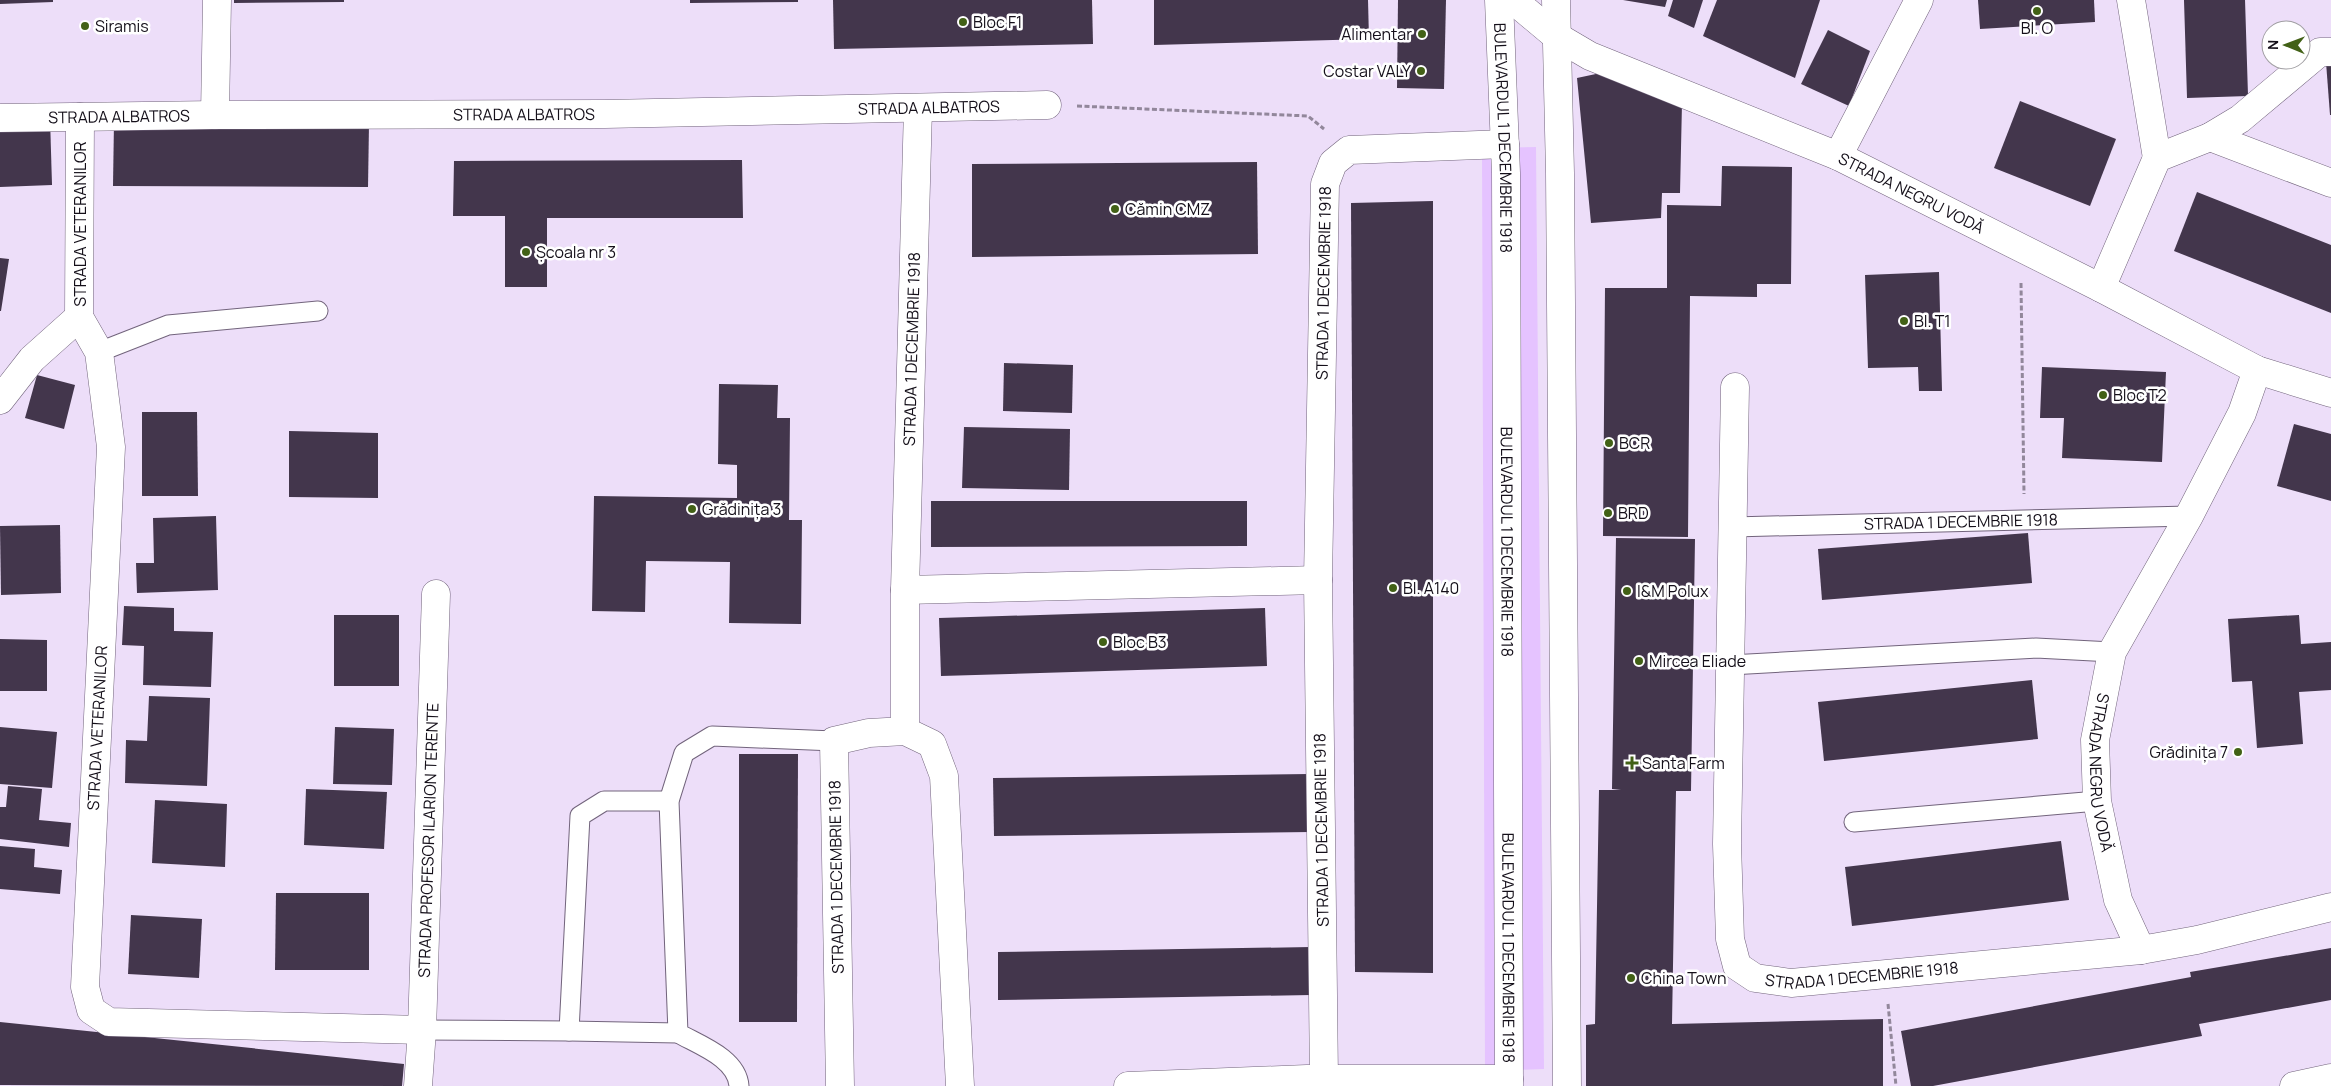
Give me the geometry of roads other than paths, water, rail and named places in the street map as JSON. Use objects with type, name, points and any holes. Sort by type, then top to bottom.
[{"type":"street","points":[[216,115],[217,0]]},
{"type":"street","name":"BULEVARDUL 1 DECEMBRIE 1918","points":[[1499,0],[1505,144],[1509,1083]]},
{"type":"street","name":"STRADA NEGRU VODĂ","points":[[1513,0],[1556,36],[1590,56],[1838,156],[2102,288],[2258,370],[2331,392]]},
{"type":"street","points":[[1556,0],[1561,183],[1567,1086]]},
{"type":"street","points":[[1838,156],[1919,0]]},
{"type":"street","points":[[2102,288],[2157,158],[2131,0]]},
{"type":"street","points":[[2157,158],[2210,137],[2240,119],[2320,52],[2331,52]]},
{"type":"street","name":"STRADA ALBATROS","points":[[0,118],[216,115],[604,114],[1047,105]]},
{"type":"street","name":"STRADA 1 DECEMBRIE 1918","points":[[905,731],[905,590],[918,108]]},
{"type":"street","name":"STRADA VETERANILOR","points":[[80,116],[79,317],[99,352],[110,447],[85,987],[91,1010],[109,1022],[422,1030]]},
{"type":"street","points":[[2210,137],[2331,183]]},
{"type":"street","name":"STRADA 1 DECEMBRIE 1918","points":[[1324,1079],[1318,580],[1325,184],[1333,163],[1349,150],[1505,144]]},
{"type":"street","points":[[0,400],[32,359],[79,317]]},
{"type":"street","name":"STRADA NEGRU VODĂ","points":[[2141,950],[2118,900],[2097,801],[2095,740],[2112,652],[2189,516],[2242,413],[2258,370]]},
{"type":"street","name":"STRADA 1 DECEMBRIE 1918","points":[[1735,386],[1727,844],[1730,939],[1737,966],[1755,978],[1791,983],[2141,950]]},
{"type":"street","points":[[905,590],[1318,580]]},
{"type":"street","name":"STRADA PROFESOR ILARION TERENTE","points":[[418,1086],[422,1030],[436,594]]},
{"type":"street","points":[[834,741],[869,733],[905,731],[932,744],[944,776],[960,1086]]},
{"type":"street","name":"STRADA 1 DECEMBRIE 1918","points":[[834,741],[840,1086]]},
{"type":"street","points":[[2141,950],[2197,940],[2331,907]]},
{"type":"street","points":[[2294,1086],[2331,1078]]},
{"type":"street","points":[[1128,1086],[1324,1079],[1509,1083]]},
{"type":"lane","points":[[99,352],[168,325],[318,311]]},
{"type":"lane","name":"STRADA 1 DECEMBRIE 1918","points":[[1733,527],[2024,518],[2189,516]]},
{"type":"lane","points":[[1730,665],[2036,648],[2112,652]]},
{"type":"lane","points":[[678,1033],[669,801],[684,752],[712,736],[834,741]]},
{"type":"lane","points":[[569,1031],[580,816],[604,800],[669,801]]},
{"type":"lane","points":[[1854,822],[2097,801]]},
{"type":"lane","points":[[422,1030],[678,1033],[726,1060],[739,1078],[739,1086]]},
{"type":"place","name":"Bl. O","points":[[2037,11]]},
{"type":"place","name":"Bloc F1","points":[[963,22]]},
{"type":"place","name":"Siramis","points":[[85,26]]},
{"type":"place","name":"Alimentar","points":[[1422,34]]},
{"type":"place","name":"Costar VALY","points":[[1421,71]]},
{"type":"place","name":"Cămin CMZ","points":[[1115,209]]},
{"type":"place","name":"Școala nr 3","points":[[526,252]]},
{"type":"place","name":"Bl. T1","points":[[1904,321]]},
{"type":"place","name":"Bloc T2","points":[[2103,395]]},
{"type":"place","name":"BCR","points":[[1609,443]]},
{"type":"place","name":"Grădinița 3","points":[[692,509]]},
{"type":"place","name":"BRD","points":[[1608,513]]},
{"type":"place","name":"Bl. A140","points":[[1393,588]]},
{"type":"place","name":"I&M Polux","points":[[1627,591]]},
{"type":"place","name":"Bloc B3","points":[[1103,642]]},
{"type":"place","name":"Mircea Eliade","points":[[1639,661]]},
{"type":"place","name":"Grădinița 7","points":[[2238,752]]},
{"type":"place","name":"Santa Farm","points":[[1632,763]]},
{"type":"place","name":"China Town","points":[[1631,978]]}]
